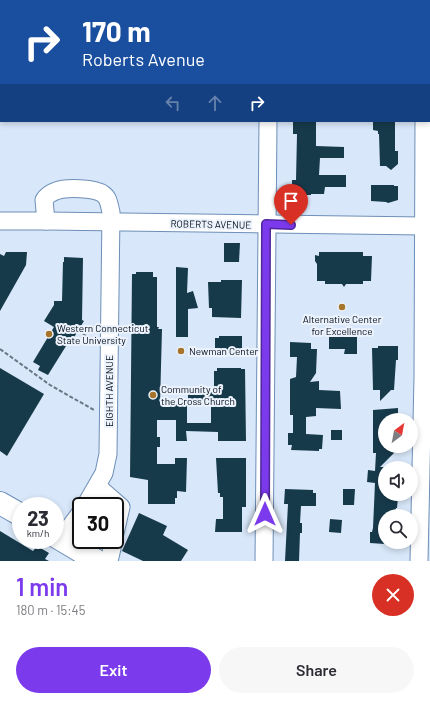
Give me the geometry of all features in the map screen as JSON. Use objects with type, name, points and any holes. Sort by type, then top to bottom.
[{"type":"main road","points":[[0,503],[12,510]]},
{"type":"main road","points":[[64,541],[97,561]]},
{"type":"street","points":[[264,561],[268,122]]},
{"type":"street","points":[[419,561],[426,377],[423,226],[424,122]]},
{"type":"street","name":"EIGHTH AVENUE","points":[[46,221],[44,200],[49,194],[58,190],[79,189],[97,191],[104,195],[108,200],[111,212],[109,418],[107,464],[90,497]]},
{"type":"street","name":"ROBERTS AVENUE","points":[[0,221],[423,226]]},
{"type":"street","points":[[97,486],[110,497]]},
{"type":"street","points":[[64,530],[72,522]]},
{"type":"street","points":[[109,561],[112,549]]},
{"type":"path","points":[[0,349],[50,385],[109,418]]},
{"type":"building","points":[[293,122],[316,122],[316,146],[344,147],[344,158],[320,158],[319,175],[346,175],[346,187],[325,187],[324,194],[305,195],[305,198],[292,198],[292,180],[296,180],[297,134],[293,134]]},
{"type":"building","points":[[373,122],[395,122],[395,151],[398,151],[398,164],[391,170],[386,166],[380,166],[379,134],[378,131],[373,130]]},
{"type":"building","points":[[371,185],[398,186],[398,200],[388,203],[371,201]]},
{"type":"building","points":[[224,243],[240,243],[239,262],[224,262]]},
{"type":"building","points":[[6,252],[27,252],[26,265],[0,311],[0,254],[4,256]]},
{"type":"building","points":[[319,252],[363,252],[363,256],[372,256],[371,281],[363,281],[363,284],[346,284],[344,287],[342,284],[325,284],[325,281],[317,281],[317,264],[315,261],[315,255],[319,256]]},
{"type":"building","points":[[64,257],[83,258],[82,320],[84,321],[73,339],[71,338],[48,375],[38,370],[40,366],[33,362],[54,327],[44,321],[54,305],[54,301],[62,301]]},
{"type":"building","points":[[176,267],[188,268],[187,293],[193,291],[198,308],[188,309],[188,337],[176,337]]},
{"type":"building","points":[[136,272],[153,272],[153,277],[157,277],[157,327],[159,327],[158,329],[162,329],[160,404],[187,404],[187,423],[211,423],[211,402],[188,402],[188,392],[214,392],[214,371],[217,371],[217,368],[245,369],[246,441],[218,441],[218,432],[186,431],[187,441],[176,441],[176,420],[157,420],[157,437],[160,437],[160,447],[157,447],[157,464],[175,464],[175,458],[187,458],[186,492],[177,491],[175,504],[148,504],[148,480],[130,477],[132,274],[136,274]]},
{"type":"building","points":[[221,280],[242,280],[241,318],[212,317],[212,308],[209,308],[208,282],[221,282]]},
{"type":"building","points":[[219,336],[242,336],[242,350],[219,350],[219,348],[215,348],[215,338],[219,338]]},
{"type":"building","points":[[329,337],[357,337],[357,354],[344,354],[345,349],[329,349]]},
{"type":"building","points":[[290,342],[311,343],[311,349],[317,349],[316,373],[310,382],[319,381],[319,390],[340,391],[341,409],[316,408],[316,416],[306,417],[306,434],[323,435],[322,449],[319,449],[319,451],[291,450],[292,445],[288,445],[288,433],[293,433],[293,415],[290,415],[290,379],[296,377],[297,357],[290,357]]},
{"type":"building","points":[[378,346],[398,346],[398,360],[396,360],[394,390],[391,390],[380,401],[380,390],[373,390],[372,348],[378,348]]},
{"type":"building","points":[[0,368],[44,394],[7,456],[0,451]]},
{"type":"building","points":[[398,408],[398,413],[378,413],[378,453],[394,453],[386,461],[378,461],[378,501],[398,501],[396,509],[378,509],[378,544],[370,543],[370,532],[372,532],[373,528],[375,483],[367,482],[368,470],[375,471],[376,453],[373,453],[373,410]]},
{"type":"building","points":[[331,430],[342,430],[342,440],[331,440]]},
{"type":"building","points":[[216,458],[246,458],[246,507],[242,507],[242,532],[215,532],[216,519],[223,519],[223,497],[220,497],[220,493],[218,493]]},
{"type":"building","points":[[285,489],[313,490],[313,493],[316,493],[316,506],[301,506],[300,523],[302,523],[302,533],[300,533],[299,561],[285,561],[288,504],[284,504]]},
{"type":"building","points":[[343,489],[355,489],[354,505],[343,505]]},
{"type":"building","points":[[139,513],[167,526],[163,535],[188,550],[181,561],[143,561],[122,551]]},
{"type":"building","points":[[330,519],[342,520],[341,533],[329,532]]},
{"type":"building","points":[[0,531],[12,538],[12,549],[30,549],[33,551],[35,549],[42,549],[49,553],[45,559],[49,561],[0,561]]},
{"type":"place","name":"Alternative Center for Excellence","points":[[342,307]]},
{"type":"place","name":"Western Connecticut State University","points":[[49,334]]},
{"type":"place","name":"Newman Center","points":[[181,351]]},
{"type":"place","name":"Community of the Cross Church","points":[[153,395]]},
{"type":"route","points":[[265,514],[266,224],[291,225]]}]
